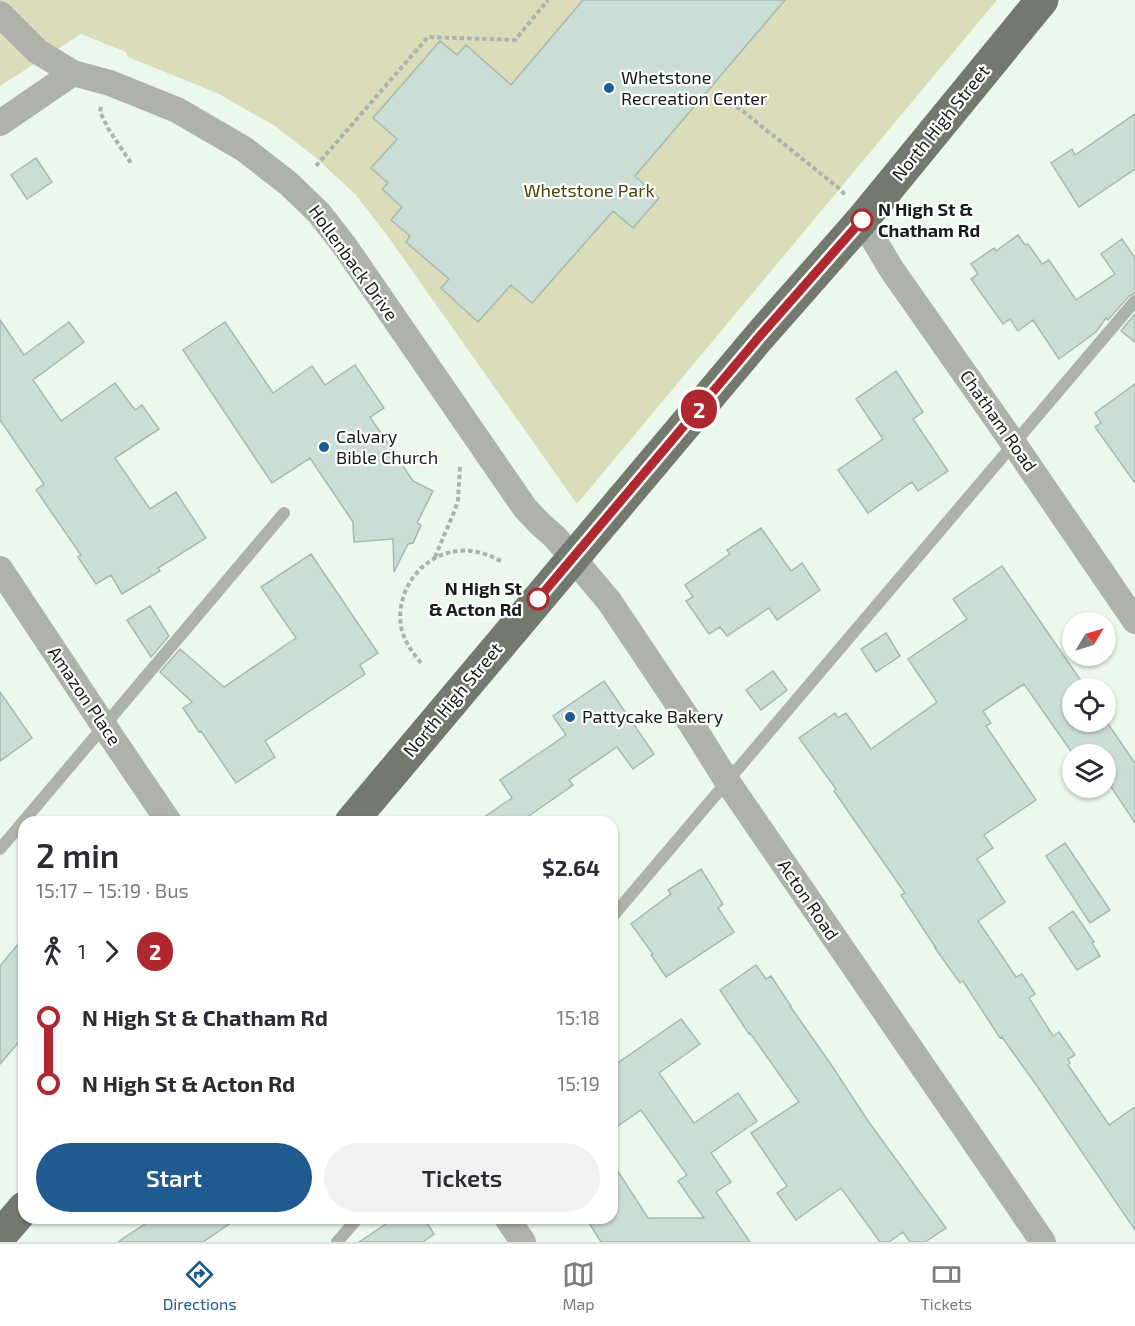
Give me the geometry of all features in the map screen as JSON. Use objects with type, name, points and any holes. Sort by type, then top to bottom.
[{"type":"main road","name":"North High Street","points":[[356,816],[759,337],[862,220],[1042,0]]},
{"type":"street","name":"Hollenback Drive","points":[[0,14],[37,51],[73,73],[110,83],[177,110],[244,149],[289,184],[319,213],[344,245],[525,508],[573,558]]},
{"type":"street","points":[[0,123],[73,73]]},
{"type":"street","name":"Chatham Road","points":[[862,220],[892,270],[1135,621]]},
{"type":"street","name":"Acton Road","points":[[573,558],[609,601],[727,781],[1043,1242]]},
{"type":"street","name":"Amazon Place","points":[[0,569],[166,816]]},
{"type":"street","points":[[511,1224],[523,1242]]},
{"type":"lane","points":[[618,910],[1135,301]]},
{"type":"lane","points":[[28,816],[284,513]]},
{"type":"lane","points":[[0,849],[18,828]]},
{"type":"lane","points":[[337,1242],[353,1224]]},
{"type":"path","points":[[316,166],[428,37],[515,39],[548,0]]},
{"type":"path","points":[[725,97],[840,189],[862,220]]},
{"type":"path","points":[[102,100],[100,112],[131,163]]},
{"type":"path","points":[[435,558],[458,500],[460,467]]},
{"type":"path","points":[[422,663],[404,637],[401,619],[401,607],[409,583],[425,565],[446,553],[471,551],[483,553],[503,562]]},
{"type":"green space","name":"Whetstone Park","points":[[0,0],[997,0],[577,504],[389,238],[356,195],[315,157],[275,126],[217,93],[128,57],[126,52],[81,34],[0,86]]},
{"type":"building","points":[[583,0],[785,0],[635,176],[659,198],[633,228],[613,211],[532,303],[511,285],[478,322],[441,288],[449,279],[406,242],[410,236],[391,220],[402,207],[382,189],[388,183],[371,168],[397,139],[373,118],[440,41],[457,55],[466,45],[511,85]]},
{"type":"building","points":[[1135,114],[1135,169],[1079,207],[1051,163],[1072,149],[1075,155]]},
{"type":"building","points":[[36,158],[52,182],[27,199],[11,175]]},
{"type":"building","points":[[1018,235],[1025,245],[1028,244],[1042,264],[1049,260],[1076,300],[1115,274],[1101,254],[1122,239],[1135,258],[1135,293],[1129,296],[1108,320],[1106,318],[1096,332],[1059,359],[1033,320],[1018,331],[1010,319],[1003,324],[971,279],[978,274],[971,264],[994,248],[996,251]]},
{"type":"building","points":[[1135,314],[1135,342],[1121,331]]},
{"type":"building","points":[[0,320],[24,355],[69,322],[84,342],[33,380],[61,421],[115,383],[135,410],[142,405],[159,429],[115,458],[150,509],[176,492],[206,538],[158,568],[160,571],[122,594],[111,575],[96,584],[78,557],[81,555],[36,490],[44,484],[0,420]]},
{"type":"building","points":[[225,322],[273,393],[312,366],[325,385],[355,365],[384,408],[370,417],[413,481],[433,491],[417,523],[421,525],[413,543],[408,544],[394,572],[393,539],[354,542],[353,522],[310,458],[272,483],[183,350]]},
{"type":"building","points":[[896,371],[923,412],[913,419],[948,471],[918,491],[912,482],[868,513],[838,470],[883,439],[856,399]]},
{"type":"building","points":[[1135,384],[1135,483],[1095,427],[1101,423],[1095,413]]},
{"type":"building","points":[[761,528],[791,571],[802,563],[820,590],[777,620],[769,608],[727,636],[720,627],[709,634],[686,601],[693,597],[685,585],[730,554],[727,550]]},
{"type":"building","points":[[311,554],[378,653],[360,665],[365,674],[265,741],[275,757],[236,783],[183,708],[192,702],[160,672],[180,649],[224,687],[296,638],[261,587]]},
{"type":"building","points":[[1002,566],[1062,653],[1062,666],[1071,666],[1079,678],[1062,678],[1062,732],[1114,732],[1135,763],[1135,823],[1116,794],[1116,744],[1066,744],[1024,684],[983,711],[991,723],[986,726],[1036,800],[984,835],[993,848],[977,859],[1005,902],[978,921],[1016,977],[1022,974],[1035,994],[1029,998],[1053,1036],[1059,1032],[1075,1055],[1068,1059],[1070,1063],[1068,1065],[1109,1125],[1135,1107],[1135,1230],[1037,1086],[1002,1037],[1000,1038],[963,981],[960,983],[935,948],[901,895],[905,893],[799,738],[835,713],[838,718],[846,713],[871,749],[937,702],[908,659],[967,619],[953,599]]},
{"type":"building","points":[[150,606],[169,636],[151,657],[127,620]]},
{"type":"building","points":[[886,633],[900,656],[876,672],[861,649]]},
{"type":"building","points":[[773,671],[787,690],[761,710],[746,690]]},
{"type":"building","points":[[604,681],[654,754],[633,769],[617,747],[569,780],[573,785],[529,816],[486,816],[512,798],[500,780],[566,735],[553,716]]},
{"type":"building","points":[[0,692],[32,738],[0,761]]},
{"type":"building","points":[[1065,843],[1110,910],[1090,923],[1046,856]]},
{"type":"building","points":[[701,869],[723,904],[718,908],[734,932],[666,977],[651,955],[653,954],[631,924],[671,894],[668,890]]},
{"type":"building","points":[[1073,911],[1094,942],[1092,943],[1100,956],[1077,970],[1049,928]]},
{"type":"building","points":[[18,944],[18,1043],[0,1064],[0,966]]},
{"type":"building","points":[[756,965],[766,979],[771,976],[868,1121],[946,1228],[925,1242],[910,1242],[903,1232],[889,1242],[880,1242],[841,1188],[796,1220],[777,1193],[787,1186],[751,1133],[799,1102],[720,990]]},
{"type":"building","points":[[681,1019],[700,1044],[659,1073],[694,1123],[738,1093],[757,1121],[711,1153],[731,1182],[716,1192],[750,1242],[601,1242],[590,1224],[618,1224],[618,1171],[648,1218],[704,1218],[678,1181],[687,1175],[641,1110],[618,1126],[618,1063]]},
{"type":"building","points":[[145,1224],[229,1224],[203,1242],[118,1242]]},
{"type":"building","points":[[386,1224],[428,1224],[434,1234],[423,1242],[359,1242]]},
{"type":"bus line","name":"2","points":[[538,599],[759,337],[862,220]]},
{"type":"place","name":"Whetstone Recreation Center","points":[[609,88]]},
{"type":"place","name":"N High St & Chatham Rd","points":[[862,220]]},
{"type":"place","name":"Calvary Bible Church","points":[[324,447]]},
{"type":"place","name":"N High St & Acton Rd","points":[[538,599]]},
{"type":"place","name":"Pattycake Bakery","points":[[570,717]]}]
